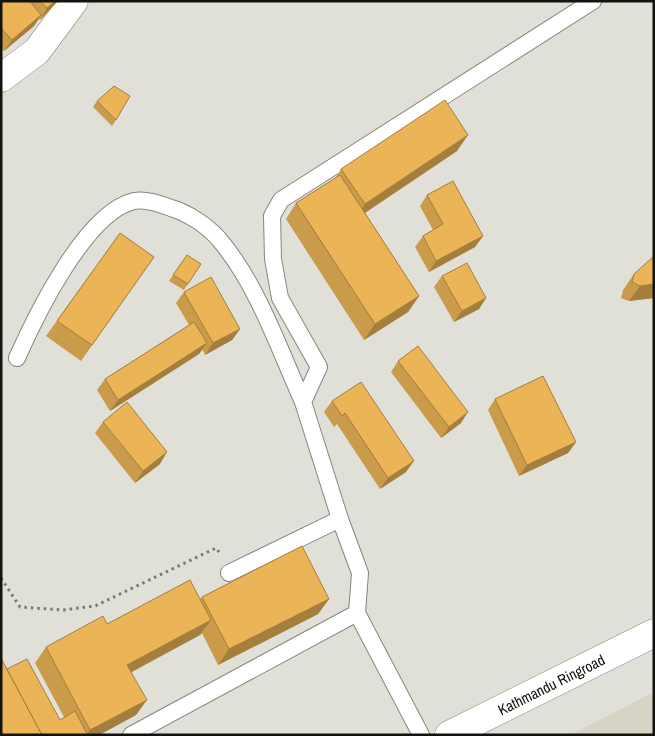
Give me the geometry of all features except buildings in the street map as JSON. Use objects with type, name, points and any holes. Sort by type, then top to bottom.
[{"type":"main road","points":[[1,78],[37,51],[74,1]]},
{"type":"main road","name":"Kathmandu Ringroad","points":[[449,735],[654,633]]},
{"type":"lane","points":[[303,402],[319,367],[280,298],[273,259],[272,216],[281,200],[593,1]]},
{"type":"lane","points":[[17,358],[38,311],[94,226],[119,206],[136,200],[159,203],[186,213],[218,238],[255,293],[303,402],[340,519],[360,573],[357,613],[421,735]]},
{"type":"lane","points":[[229,572],[340,519]]},
{"type":"lane","points":[[131,735],[357,613]]},
{"type":"path","points":[[1,578],[20,608],[63,610],[96,606],[216,548],[229,572]]},
{"type":"shaded area","points":[[654,692],[654,735],[570,735]]}]
